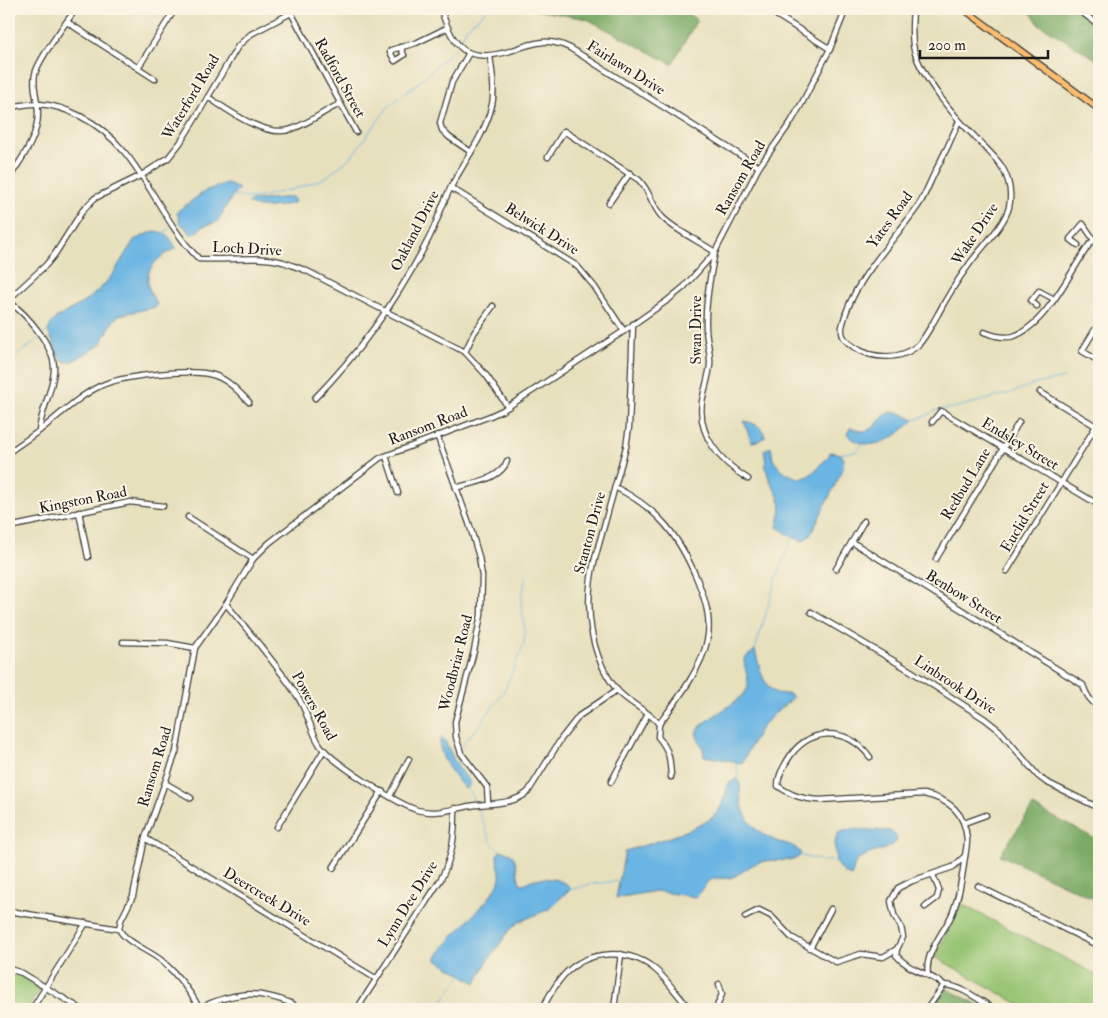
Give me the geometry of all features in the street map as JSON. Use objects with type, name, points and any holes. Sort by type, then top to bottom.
[{"type":"main road","points":[[964,9],[1099,109]]},
{"type":"street","points":[[9,178],[36,131],[38,104],[34,83],[37,69],[76,9]]},
{"type":"street","points":[[138,68],[175,9]]},
{"type":"street","points":[[441,9],[452,38],[468,53],[452,82],[440,123],[442,130],[449,137],[471,152]]},
{"type":"street","points":[[767,9],[830,49]]},
{"type":"street","name":"Ransom Road","points":[[119,930],[121,920],[132,896],[144,838],[176,752],[196,648],[226,604],[253,559],[269,543],[361,471],[386,456],[490,416],[508,407],[624,331],[684,287],[715,252],[759,167],[796,114],[830,49],[846,9]]},
{"type":"street","name":"Wake Drive","points":[[842,333],[845,341],[863,353],[881,357],[901,354],[917,346],[968,265],[996,231],[1009,210],[1008,181],[1002,167],[959,121],[925,73],[914,50],[912,33],[913,9]]},
{"type":"street","points":[[1077,9],[1099,25]]},
{"type":"street","name":"Waterford Road","points":[[9,300],[53,256],[83,210],[94,198],[142,175],[168,158],[180,144],[238,46],[252,34],[290,11]]},
{"type":"street","name":"Radford Street","points":[[290,11],[356,132]]},
{"type":"street","points":[[67,22],[155,79]]},
{"type":"street","points":[[400,47],[416,43],[447,28]]},
{"type":"street","name":"Fairlawn Drive","points":[[468,53],[477,56],[490,56],[526,45],[545,42],[558,43],[570,48],[759,167]]},
{"type":"street","name":"Oakland Drive","points":[[315,398],[387,311],[428,240],[451,188],[486,124],[492,107],[494,91],[490,56]]},
{"type":"street","points":[[208,98],[263,129],[277,132],[290,130],[340,104]]},
{"type":"street","name":"Loch Drive","points":[[9,107],[38,104],[72,112],[88,120],[118,143],[131,158],[180,235],[199,259],[245,258],[282,262],[305,270],[465,352],[486,375],[508,407]]},
{"type":"street","name":"Yates Road","points":[[842,333],[845,314],[861,283],[921,201],[959,121]]},
{"type":"street","points":[[548,157],[564,131],[630,173],[646,187],[656,209],[663,218],[715,252]]},
{"type":"street","points":[[609,203],[630,173]]},
{"type":"street","name":"Belwick Drive","points":[[451,188],[577,266],[594,286],[624,331]]},
{"type":"street","points":[[984,332],[998,337],[1013,336],[1026,330],[1040,319],[1081,256],[1097,239],[1083,224],[1070,239],[1078,245]]},
{"type":"street","name":"Swan Drive","points":[[715,252],[706,308],[710,366],[702,402],[701,418],[707,440],[712,447],[731,467],[748,479]]},
{"type":"street","points":[[1037,306],[1031,301],[1039,291],[1054,299]]},
{"type":"street","points":[[9,300],[38,332],[50,351],[54,370],[39,431]]},
{"type":"street","points":[[465,352],[474,333],[493,306]]},
{"type":"street","points":[[1099,322],[1082,351],[1099,361]]},
{"type":"street","name":"Stanton Drive","points":[[633,324],[629,427],[626,447],[594,562],[588,598],[598,656],[606,675],[626,699],[659,724]]},
{"type":"street","points":[[9,452],[39,431],[84,394],[102,385],[140,376],[195,372],[210,374],[232,385],[250,402]]},
{"type":"street","points":[[1040,392],[1097,427]]},
{"type":"street","name":"Endsley Street","points":[[932,422],[941,411],[1099,505]]},
{"type":"street","name":"Redbud Lane","points":[[936,559],[1019,422]]},
{"type":"street","name":"Euclid Street","points":[[1007,571],[1097,427]]},
{"type":"street","name":"Woodbriar Road","points":[[437,436],[479,557],[482,596],[481,615],[474,651],[455,722],[456,737],[461,753],[486,787],[488,804]]},
{"type":"street","points":[[386,456],[398,493]]},
{"type":"street","points":[[456,488],[495,476],[504,469],[507,461]]},
{"type":"street","points":[[615,487],[645,506],[673,533],[684,549],[704,596],[708,612],[709,628],[704,649],[687,684],[659,724],[658,737],[666,747],[670,758],[671,777]]},
{"type":"street","name":"Kingston Road","points":[[9,527],[130,502],[163,506]]},
{"type":"street","points":[[79,512],[88,557]]},
{"type":"street","points":[[188,517],[253,559]]},
{"type":"street","points":[[836,569],[864,521]]},
{"type":"street","name":"Benbow Street","points":[[852,542],[1083,685],[1086,694],[1092,702],[1099,706]]},
{"type":"street","name":"Powers Road","points":[[226,604],[298,696],[320,745],[330,757],[390,796],[418,810],[440,811],[455,808]]},
{"type":"street","name":"Linbrook Drive","points":[[811,612],[911,671],[985,719],[998,730],[1038,776],[1046,782],[1099,808]]},
{"type":"street","points":[[124,642],[167,643],[196,648]]},
{"type":"street","points":[[455,808],[516,800],[528,792],[561,740],[579,716],[617,690]]},
{"type":"street","points":[[611,782],[648,714]]},
{"type":"street","points":[[870,757],[856,742],[844,736],[829,734],[814,736],[801,743],[791,754],[778,777],[778,786],[789,794],[803,799],[819,800],[924,794],[940,798],[952,806],[964,822],[967,842],[958,896],[952,913],[927,962],[928,974]]},
{"type":"street","points":[[277,827],[324,750]]},
{"type":"street","points":[[390,796],[409,759]]},
{"type":"street","points":[[166,783],[191,798]]},
{"type":"street","points":[[333,868],[382,791]]},
{"type":"street","name":"Lynn Dee Drive","points":[[357,1009],[441,878],[448,864],[453,849],[455,808]]},
{"type":"street","points":[[964,822],[986,815]]},
{"type":"street","name":"Deercreek Drive","points":[[144,838],[376,978]]},
{"type":"street","points":[[964,856],[953,867],[912,881],[898,888],[891,901],[894,915],[901,927],[903,937],[896,955],[901,962],[910,968],[928,974],[944,985],[950,985],[962,990],[994,1009]]},
{"type":"street","points":[[925,907],[937,898],[938,890],[933,875]]},
{"type":"street","points":[[978,886],[1099,946]]},
{"type":"street","points":[[810,948],[831,909]]},
{"type":"street","points":[[745,917],[759,910],[771,916],[791,937],[836,962],[861,954],[884,957],[897,949]]},
{"type":"street","points":[[9,911],[119,930],[125,937],[158,957],[171,969],[188,991],[198,1009],[215,1000],[232,995],[250,994],[269,996],[292,1004]]},
{"type":"street","points":[[32,1009],[86,923]]},
{"type":"street","points":[[542,1009],[554,987],[564,975],[579,963],[608,953],[621,954],[647,964],[658,972],[690,1009]]},
{"type":"street","points":[[614,1009],[621,954]]},
{"type":"street","points":[[9,969],[22,973],[81,1009]]},
{"type":"street","points":[[716,1009],[722,994],[719,984]]},
{"type":"street","points":[[927,1009],[944,985]]},
{"type":"green space","points":[[529,9],[681,9],[697,20],[672,64],[587,19]]},
{"type":"green space","points":[[1028,9],[1099,9],[1099,61],[1039,24]]},
{"type":"green space","points":[[1033,806],[1099,841],[1099,901],[1000,855]]},
{"type":"green space","points":[[961,904],[1099,976],[1099,1009],[1028,1009],[935,957]]},
{"type":"green space","points":[[9,972],[31,980],[41,989],[27,1009],[9,1009]]},
{"type":"green space","points":[[945,988],[987,1009],[931,1009]]},
{"type":"water","points":[[226,183],[239,189],[233,195],[217,222],[203,226],[195,234],[191,234],[180,222],[177,213],[179,210],[207,190]]},
{"type":"water","points":[[292,197],[295,200],[294,203],[276,206],[258,207],[248,203],[250,201]]},
{"type":"water","points":[[154,231],[168,236],[176,248],[159,258],[150,271],[148,286],[157,304],[156,307],[119,315],[112,323],[100,345],[73,361],[65,362],[59,357],[48,331],[51,324],[56,318],[86,301],[101,288],[113,274],[134,240]]},
{"type":"water","points":[[890,412],[903,414],[914,420],[891,438],[874,444],[856,441],[847,434],[850,428],[863,431],[871,429]]},
{"type":"water","points":[[744,421],[758,426],[765,437],[759,441],[751,442]]},
{"type":"water","points":[[771,447],[775,462],[785,472],[798,478],[805,478],[812,473],[827,459],[830,452],[841,454],[844,459],[842,471],[811,534],[803,541],[792,537],[777,527],[781,506],[768,475],[764,450]]},
{"type":"water","points":[[755,650],[762,674],[768,686],[777,693],[790,694],[793,698],[760,729],[742,763],[704,756],[696,732],[701,726],[746,692],[748,683],[744,659]]},
{"type":"water","points":[[441,738],[445,741],[457,766],[471,783],[466,789],[443,758],[440,744]]},
{"type":"water","points":[[737,779],[740,784],[743,809],[754,827],[759,832],[795,848],[800,852],[800,856],[787,860],[760,862],[730,878],[713,879],[695,897],[656,891],[616,898],[625,851],[673,836],[708,820],[720,808],[729,783]]},
{"type":"water","points":[[851,829],[890,831],[896,836],[897,841],[888,848],[861,857],[857,861],[851,876],[843,872],[838,866],[835,849],[838,833]]},
{"type":"water","points":[[500,851],[511,854],[514,858],[521,884],[525,884],[530,880],[547,878],[564,882],[571,888],[549,909],[519,922],[509,931],[487,962],[476,983],[436,959],[442,949],[490,897],[496,887],[500,878],[497,855]]},
{"type":"waterway","points":[[460,43],[466,28],[488,9]]},
{"type":"waterway","points":[[231,195],[246,198],[259,197],[298,188],[325,178],[351,157],[388,107],[430,73],[455,48]]},
{"type":"waterway","points":[[177,224],[181,222]]},
{"type":"waterway","points":[[163,233],[171,228]]},
{"type":"waterway","points":[[9,358],[22,352],[49,330]]},
{"type":"waterway","points":[[912,420],[926,416],[936,410],[954,408],[1011,393],[1032,385],[1064,378]]},
{"type":"waterway","points":[[840,454],[857,451],[864,442]]},
{"type":"waterway","points":[[755,650],[776,579],[792,538]]},
{"type":"waterway","points":[[461,748],[505,689],[524,644],[525,631],[521,603],[526,575]]},
{"type":"waterway","points":[[457,765],[459,754]]},
{"type":"waterway","points":[[736,762],[739,782]]},
{"type":"waterway","points":[[467,787],[475,803]]},
{"type":"waterway","points":[[477,807],[491,842],[500,851]]},
{"type":"waterway","points":[[798,855],[823,861],[836,861]]},
{"type":"waterway","points":[[570,890],[591,884],[620,881]]},
{"type":"waterway","points":[[437,1009],[461,975]]}]
